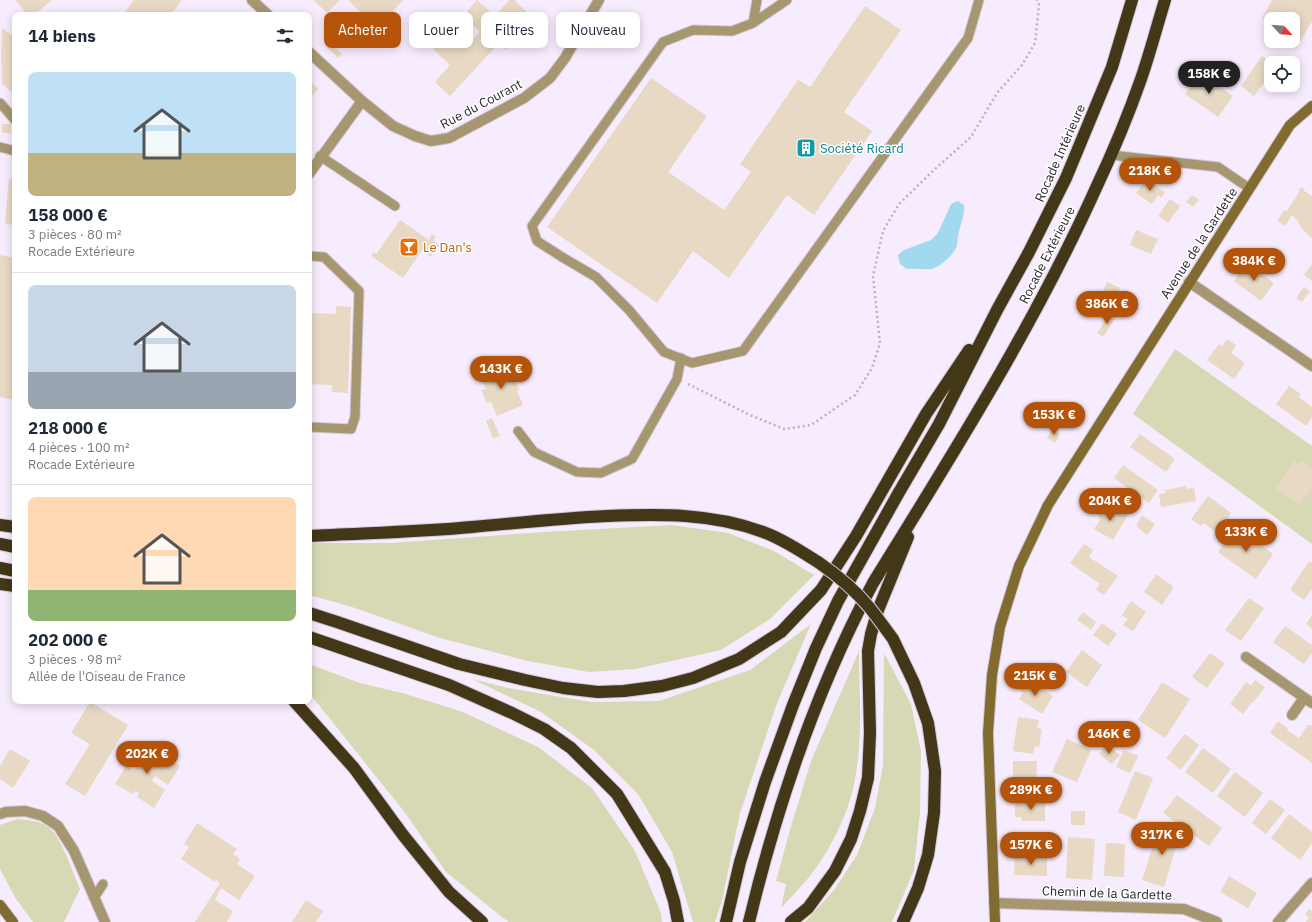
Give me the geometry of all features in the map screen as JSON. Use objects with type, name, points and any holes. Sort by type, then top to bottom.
[{"type":"highway","name":"Rocade Intérieure","points":[[997,310],[1029,252],[1066,178],[1112,67],[1132,0]]},
{"type":"highway","name":"Rocade Extérieure","points":[[920,507],[1030,320],[1096,189],[1141,78],[1165,0]]},
{"type":"highway","points":[[312,614],[459,664],[525,680],[570,689],[598,692],[624,691],[662,686],[693,678],[739,659],[781,632],[821,590],[856,536],[926,414],[997,310]]},
{"type":"highway","points":[[726,922],[740,862],[765,782],[793,705],[816,648],[842,594],[939,424],[997,310]]},
{"type":"highway","points":[[749,922],[761,871],[785,791],[814,711],[854,618],[873,583],[920,507]]},
{"type":"highway","points":[[791,922],[808,908],[835,871],[851,839],[860,811],[868,778],[870,734],[868,651],[871,634],[878,610],[920,507]]},
{"type":"highway","points":[[312,536],[460,528],[581,517],[652,514],[692,516],[732,523],[762,532],[790,544],[818,562],[841,578],[856,593],[869,607],[892,639],[914,683],[928,723],[935,771],[934,813],[928,855],[918,888],[903,922]]},
{"type":"highway","points":[[0,525],[12,527]]},
{"type":"highway","points":[[0,544],[12,546]]},
{"type":"highway","points":[[0,568],[12,570]]},
{"type":"highway","points":[[0,584],[12,586]]},
{"type":"highway","points":[[312,638],[449,685],[544,729],[570,748],[594,769],[617,794],[665,872],[674,901],[678,922]]},
{"type":"highway","points":[[297,704],[354,768],[403,835],[449,892],[482,922]]},
{"type":"main road","name":"Avenue de la Gardette","points":[[995,922],[988,733],[992,675],[1000,627],[1019,566],[1048,505],[1189,282],[1290,125],[1312,106]]},
{"type":"main road","points":[[0,904],[13,922]]},
{"type":"street","points":[[252,0],[265,12]]},
{"type":"street","name":"Rue du Courant","points":[[312,55],[362,101],[393,126],[415,136],[431,141],[449,138],[524,98],[550,78],[565,58],[599,0]]},
{"type":"street","points":[[312,169],[320,156],[362,101]]},
{"type":"street","points":[[1189,282],[1312,366]]},
{"type":"street","points":[[1246,657],[1308,701],[1292,715]]},
{"type":"street","points":[[0,814],[6,812],[25,811],[43,816],[58,826],[74,851],[104,922]]},
{"type":"street","points":[[1278,922],[1312,883]]},
{"type":"street","name":"Chemin de la Gardette","points":[[994,903],[1184,909],[1217,922]]},
{"type":"lane","points":[[753,23],[757,0]]},
{"type":"lane","points":[[788,0],[753,23],[732,31],[693,30],[663,42],[532,226],[537,240],[596,277],[630,310],[664,352],[692,363],[742,351],[968,38],[979,0]]},
{"type":"lane","points":[[0,104],[12,117]]},
{"type":"lane","points":[[0,147],[12,150]]},
{"type":"lane","points":[[1111,155],[1218,167],[1249,188]]},
{"type":"lane","points":[[320,156],[395,206]]},
{"type":"lane","points":[[312,256],[324,258],[359,291],[355,417],[351,429],[312,427]]},
{"type":"lane","points":[[518,431],[534,452],[577,472],[601,473],[632,459],[677,379],[681,358]]},
{"type":"lane","points":[[94,898],[104,884]]},
{"type":"path","points":[[677,379],[750,415],[784,429],[811,425],[855,395],[872,368],[880,343],[872,276],[883,231],[899,204],[935,169],[972,137],[997,93],[1022,65],[1035,43],[1039,5],[1037,0]]},
{"type":"green space","points":[[1175,349],[1312,446],[1312,544],[1133,414]]},
{"type":"green space","points":[[672,525],[728,533],[774,551],[814,575],[770,619],[721,650],[635,669],[589,672],[528,661],[440,638],[349,606],[312,596],[312,543],[391,543]]},
{"type":"green space","points":[[811,624],[777,703],[740,813],[722,901],[715,922],[693,922],[672,852],[638,794],[594,750],[541,712],[472,679],[508,688],[591,702],[659,701],[750,670]]},
{"type":"green space","points":[[859,651],[859,743],[856,773],[850,800],[839,828],[826,853],[810,876],[781,908],[786,884],[776,881],[789,833],[811,761]]},
{"type":"green space","points":[[884,653],[911,704],[921,751],[920,812],[914,870],[892,922],[805,922],[834,890],[857,855],[875,808],[883,765]]},
{"type":"green space","points":[[312,665],[360,683],[406,694],[463,712],[538,747],[592,788],[635,851],[661,913],[662,922],[509,922],[446,872],[406,814],[312,697]]},
{"type":"green space","points":[[17,819],[29,820],[44,824],[57,837],[62,846],[80,889],[64,922],[33,922],[16,899],[0,869],[0,825]]},
{"type":"water","points":[[958,201],[964,205],[964,213],[958,236],[957,247],[949,257],[939,266],[932,269],[907,269],[900,264],[898,255],[904,250],[931,240],[938,233],[951,204]]},
{"type":"building","points":[[15,0],[52,0],[38,12],[25,12]]},
{"type":"building","points":[[134,0],[182,0],[173,12],[125,12]]},
{"type":"building","points":[[314,0],[340,0],[328,12],[326,12]]},
{"type":"building","points":[[348,0],[403,0],[393,11],[394,12],[360,12]]},
{"type":"building","points":[[477,0],[490,12],[481,12],[481,48],[494,48],[450,96],[435,82],[450,65],[433,49],[473,48],[473,39],[480,32],[473,25],[473,12],[466,12]]},
{"type":"building","points":[[509,0],[514,0],[527,12],[498,12]]},
{"type":"building","points":[[1272,0],[1312,0],[1312,21],[1300,42],[1300,12],[1265,12]]},
{"type":"building","name":"Société Ricard","points":[[865,6],[901,30],[844,112],[872,131],[814,215],[787,195],[729,278],[693,251],[657,303],[547,227],[651,78],[707,116],[668,172],[724,210],[751,172],[740,164],[798,80],[810,87]]},
{"type":"building","points":[[2,28],[12,36],[12,92],[2,84]]},
{"type":"building","points":[[328,48],[336,48],[342,54],[338,58]]},
{"type":"building","points":[[1262,56],[1264,58],[1264,82],[1254,96],[1241,86]]},
{"type":"building","points":[[1200,73],[1233,96],[1218,117],[1185,94]]},
{"type":"building","points":[[312,83],[318,89],[312,96]]},
{"type":"building","points":[[2,124],[11,124],[11,133],[2,133]]},
{"type":"building","points":[[9,179],[12,179],[12,225],[5,224]]},
{"type":"building","points":[[1146,179],[1165,192],[1161,198],[1158,195],[1152,204],[1136,193]]},
{"type":"building","points":[[1301,187],[1312,196],[1312,238],[1302,229],[1292,215],[1285,226],[1277,221],[1284,210],[1287,211]]},
{"type":"building","points":[[1192,195],[1199,200],[1193,207],[1186,202]]},
{"type":"building","points":[[1170,199],[1180,206],[1168,223],[1158,216]]},
{"type":"building","name":"Le Dan's","points":[[400,220],[429,240],[432,234],[436,237],[433,240],[439,245],[431,257],[422,250],[403,278],[371,256],[374,252],[376,254]]},
{"type":"building","points":[[1136,230],[1158,239],[1151,254],[1130,245]]},
{"type":"building","points":[[0,255],[12,257],[12,399],[0,397]]},
{"type":"building","points":[[1246,263],[1274,283],[1261,301],[1234,281]]},
{"type":"building","points":[[1312,264],[1312,281],[1304,275]]},
{"type":"building","points":[[1107,282],[1120,288],[1115,299],[1102,293]]},
{"type":"building","points":[[1304,287],[1310,291],[1302,302],[1296,298]]},
{"type":"building","points":[[1098,294],[1104,299],[1098,308],[1094,305]]},
{"type":"building","points":[[336,306],[351,307],[348,393],[332,392],[332,385],[312,384],[312,313],[336,314]]},
{"type":"building","points":[[1111,312],[1116,317],[1103,337],[1097,333]]},
{"type":"building","points":[[1227,339],[1236,345],[1231,353],[1245,363],[1234,379],[1207,360],[1219,344],[1222,346]]},
{"type":"building","points":[[506,363],[519,390],[517,391],[523,405],[497,416],[491,402],[487,403],[481,390],[486,389],[479,374]]},
{"type":"building","points":[[1289,386],[1301,394],[1299,397],[1312,407],[1312,417],[1306,426],[1276,404]]},
{"type":"building","points":[[492,418],[500,436],[493,438],[486,421]]},
{"type":"building","points":[[1053,429],[1060,434],[1055,443],[1047,438]]},
{"type":"building","points":[[1140,434],[1175,459],[1166,472],[1130,447]]},
{"type":"building","points":[[1301,460],[1312,467],[1312,488],[1300,505],[1275,488],[1294,461],[1299,464]]},
{"type":"building","points":[[1123,465],[1158,490],[1149,503],[1114,478]]},
{"type":"building","points":[[1186,486],[1187,489],[1194,488],[1196,501],[1161,507],[1159,494],[1166,493],[1165,490]]},
{"type":"building","points":[[1208,496],[1231,513],[1217,533],[1204,523],[1201,526],[1191,519]]},
{"type":"building","points":[[1101,508],[1105,508],[1115,514],[1118,509],[1128,515],[1113,540],[1094,529],[1100,520],[1097,513]]},
{"type":"building","points":[[1142,515],[1155,524],[1147,535],[1136,526]]},
{"type":"building","points":[[1236,527],[1273,554],[1256,579],[1218,552]]},
{"type":"building","points":[[1084,544],[1093,550],[1089,557],[1118,576],[1104,595],[1096,590],[1100,584],[1070,563]]},
{"type":"building","points":[[1309,561],[1312,563],[1312,589],[1304,600],[1290,590]]},
{"type":"building","points":[[1156,574],[1174,587],[1162,605],[1144,592]]},
{"type":"building","points":[[1249,598],[1264,608],[1241,641],[1225,630]]},
{"type":"building","points":[[1131,601],[1146,612],[1133,631],[1123,625],[1128,619],[1122,615]]},
{"type":"building","points":[[1083,612],[1096,622],[1091,630],[1077,620]]},
{"type":"building","points":[[1312,615],[1312,629],[1306,624]]},
{"type":"building","points":[[1102,623],[1117,634],[1108,646],[1093,635]]},
{"type":"building","points":[[1285,626],[1312,645],[1312,653],[1304,664],[1273,642]]},
{"type":"building","points":[[1082,650],[1102,665],[1087,687],[1066,672]]},
{"type":"building","points":[[1210,653],[1225,663],[1207,688],[1192,677]]},
{"type":"building","points":[[1026,679],[1053,696],[1042,714],[1019,699],[1023,692],[1019,690]]},
{"type":"building","points":[[1255,680],[1265,687],[1243,714],[1230,704],[1246,682],[1251,686]]},
{"type":"building","points":[[1162,682],[1190,699],[1165,738],[1138,720]]},
{"type":"building","points":[[89,704],[93,704],[128,725],[85,796],[65,784],[90,744],[71,733]]},
{"type":"building","points":[[1018,717],[1039,720],[1037,728],[1042,729],[1039,747],[1035,746],[1033,754],[1013,751]]},
{"type":"building","points":[[1278,721],[1288,729],[1287,730],[1299,738],[1308,725],[1312,725],[1312,763],[1270,733]]},
{"type":"building","points":[[1185,734],[1199,745],[1181,770],[1166,758]]},
{"type":"building","points":[[1067,739],[1091,750],[1077,782],[1052,772]]},
{"type":"building","points":[[141,744],[158,753],[156,756],[161,758],[163,756],[180,766],[168,785],[155,776],[152,781],[165,790],[154,808],[137,797],[139,793],[135,791],[133,794],[115,784],[126,766],[134,771],[137,767],[129,762]]},
{"type":"building","points":[[1106,745],[1120,755],[1112,764],[1099,754]]},
{"type":"building","points":[[1203,748],[1231,769],[1213,793],[1185,772]]},
{"type":"building","points":[[10,749],[30,761],[13,788],[0,779],[0,766]]},
{"type":"building","points":[[1124,750],[1138,756],[1130,773],[1116,767]]},
{"type":"building","points":[[1013,761],[1037,761],[1036,785],[1013,785]]},
{"type":"building","points":[[1135,771],[1153,778],[1136,820],[1118,812]]},
{"type":"building","points":[[1235,772],[1263,793],[1245,817],[1217,796]]},
{"type":"building","points":[[1177,795],[1222,828],[1209,846],[1163,813]]},
{"type":"building","points":[[1270,799],[1285,810],[1266,834],[1252,823]]},
{"type":"building","points":[[1015,802],[1045,802],[1045,821],[1022,821],[1021,817],[1015,817]]},
{"type":"building","points":[[1071,811],[1085,811],[1085,825],[1071,825]]},
{"type":"building","points":[[1289,814],[1312,832],[1312,843],[1300,860],[1271,838]]},
{"type":"building","points":[[197,823],[237,849],[233,854],[240,859],[237,864],[255,876],[239,900],[221,888],[215,900],[233,911],[227,922],[195,922],[220,883],[216,880],[215,882],[181,859],[189,847],[184,844]]},
{"type":"building","points":[[1160,824],[1181,830],[1164,887],[1142,880]]},
{"type":"building","points":[[1068,837],[1095,839],[1092,880],[1066,878]]},
{"type":"building","points":[[1106,843],[1125,844],[1124,877],[1104,876]]},
{"type":"building","points":[[1015,856],[1047,857],[1047,876],[1014,875]]},
{"type":"building","points":[[1229,876],[1257,893],[1248,908],[1220,892]]},
{"type":"building","points":[[306,900],[323,911],[316,922],[292,922]]},
{"type":"building","points":[[1309,909],[1312,911],[1312,922],[1306,922],[1309,917],[1305,915]]},
{"type":"place","name":"Société Ricard","points":[[806,148]]},
{"type":"place","name":"Le Dan's","points":[[409,247]]}]
